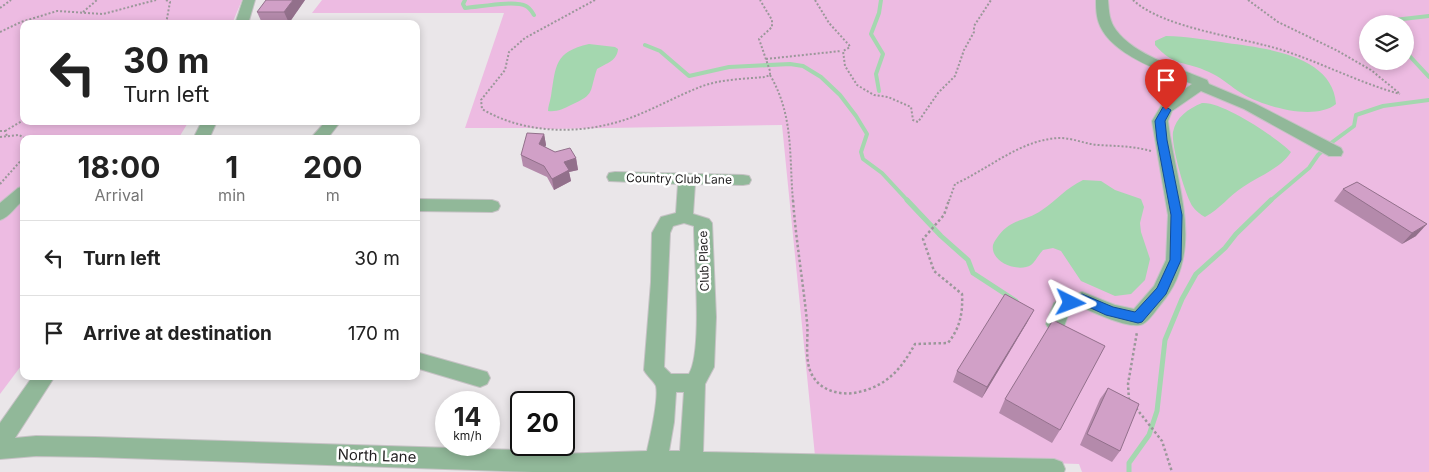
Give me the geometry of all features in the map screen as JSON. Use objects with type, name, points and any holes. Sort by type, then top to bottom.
[{"type":"street","points":[[241,20],[248,0]]},
{"type":"street","points":[[1102,0],[1101,8],[1105,22],[1115,39],[1135,53],[1185,75],[1202,84],[1200,85],[1249,106],[1335,152]]},
{"type":"street","points":[[1056,324],[1061,308],[1082,298],[1111,312],[1138,318],[1162,290],[1176,260],[1177,215],[1160,121],[1166,110],[1200,85]]},
{"type":"street","points":[[322,135],[330,125]]},
{"type":"street","name":"Country Club Lane","points":[[616,177],[743,180]]},
{"type":"street","points":[[684,217],[687,179]]},
{"type":"street","points":[[0,214],[10,202],[20,195]]},
{"type":"street","points":[[420,205],[492,206]]},
{"type":"street","name":"Club Place","points":[[666,383],[654,370],[660,282],[661,233],[667,221],[684,217],[703,224],[706,317],[704,367],[695,382],[692,462]]},
{"type":"street","points":[[420,361],[480,378]]},
{"type":"street","points":[[0,441],[42,380]]},
{"type":"street","points":[[655,461],[664,423],[666,383],[695,382]]},
{"type":"street","points":[[664,423],[692,422]]},
{"type":"street","name":"North Lane","points":[[0,449],[36,446],[105,447],[505,460],[557,468],[655,461],[999,470],[1054,469]]},
{"type":"path","points":[[0,8],[11,0]]},
{"type":"path","points":[[90,0],[95,0]]},
{"type":"path","points":[[83,12],[95,0]]},
{"type":"path","points":[[29,20],[57,11],[95,14],[111,13],[156,0]]},
{"type":"path","points":[[166,0],[170,2],[167,20]]},
{"type":"path","points":[[595,0],[516,45],[509,52],[505,70],[480,100],[482,108],[496,118],[529,128],[590,129],[630,118],[702,86],[770,75]]},
{"type":"path","points":[[760,0],[772,20],[772,27],[759,39],[759,47],[771,68],[770,75],[778,86],[786,108],[790,131],[792,192],[808,331],[810,372],[816,382],[843,394],[858,392],[875,386],[902,368],[915,344],[924,342],[948,343],[954,335],[963,314],[962,294],[934,271],[923,239],[947,209],[950,191],[955,184],[1036,142],[1070,139],[1096,145],[1121,144],[1165,155]]},
{"type":"path","points":[[815,0],[838,34],[848,42],[850,47],[843,51],[842,57],[853,80],[866,92],[901,101],[912,107],[913,120],[918,122],[938,93],[955,76],[964,50],[974,32],[974,26],[991,0]]},
{"type":"path","points":[[1133,0],[1148,10],[1191,27],[1284,50],[1381,89],[1400,94],[1371,70],[1336,50],[1278,22],[1248,0]]},
{"type":"path","points":[[0,32],[20,24]]},
{"type":"path","points":[[766,59],[841,51]]},
{"type":"path","points":[[0,131],[5,131],[20,122]]},
{"type":"path","points":[[5,131],[7,136]]},
{"type":"path","points":[[0,137],[20,136]]},
{"type":"path","points":[[0,184],[20,162]]},
{"type":"path","points":[[1138,318],[1137,342],[1128,384],[1128,399],[1162,441],[1172,472]]},
{"type":"shaded area","points":[[0,0],[242,0],[234,20],[20,20],[20,125],[187,125],[180,135],[20,135],[20,367],[0,394]]},
{"type":"shaded area","points":[[322,0],[1429,0],[1429,472],[1082,472],[1079,464],[815,456],[782,125],[551,129],[465,128],[504,13],[312,13]]},
{"type":"shaded area","points":[[1166,36],[1196,38],[1259,48],[1294,57],[1310,64],[1323,74],[1332,88],[1336,104],[1314,112],[1301,112],[1260,102],[1248,97],[1213,74],[1168,57],[1155,45],[1155,41]]},
{"type":"shaded area","points":[[589,44],[615,47],[618,49],[616,56],[597,69],[588,95],[563,109],[548,111],[554,76],[559,62],[569,51]]},
{"type":"shaded area","points":[[1202,103],[1222,108],[1248,121],[1262,129],[1291,152],[1275,168],[1233,194],[1205,217],[1193,207],[1186,192],[1179,170],[1173,139],[1173,132],[1180,118],[1187,111]]},
{"type":"shaded area","points":[[1083,180],[1101,181],[1115,190],[1141,199],[1144,207],[1140,223],[1141,232],[1150,259],[1145,280],[1131,294],[1115,296],[1081,281],[1061,251],[1053,248],[1043,250],[1031,265],[1019,268],[1000,261],[993,251],[994,242],[1004,229],[1036,214]]},
{"type":"building","points":[[266,0],[293,0],[284,12],[257,12]]},
{"type":"building","points":[[527,133],[544,134],[539,144],[555,152],[570,148],[576,158],[564,162],[569,170],[552,179],[544,166],[521,155]]},
{"type":"building","points":[[1357,182],[1427,224],[1412,233],[1343,189]]},
{"type":"building","points":[[1005,294],[1034,310],[987,387],[957,371]]},
{"type":"building","points":[[1053,320],[1105,346],[1060,430],[1005,399]]},
{"type":"building","points":[[1108,388],[1139,404],[1120,451],[1087,434]]},
{"type":"waterway","points":[[465,0],[463,4],[465,8],[521,4],[531,10],[534,15]]},
{"type":"waterway","points":[[879,91],[876,74],[883,54],[871,34],[879,13],[881,0]]},
{"type":"waterway","points":[[1414,18],[1429,16]]},
{"type":"waterway","points":[[645,45],[660,51],[689,76],[729,67],[790,64],[803,66],[821,77],[840,95],[867,134],[861,152],[863,159],[882,173],[908,201]]},
{"type":"waterway","points":[[1414,61],[1429,77]]},
{"type":"waterway","points":[[1270,201],[1309,168],[1318,155],[1331,143],[1354,126],[1356,115],[1383,106],[1429,100]]},
{"type":"waterway","points":[[907,200],[941,236],[968,260],[973,273],[1016,301]]},
{"type":"waterway","points":[[1129,472],[1129,463],[1149,435],[1157,411],[1165,340],[1182,299],[1196,274],[1225,248],[1236,234],[1271,200]]},
{"type":"route","points":[[1071,303],[1082,298],[1111,312],[1138,318],[1162,290],[1176,260],[1177,215],[1160,121],[1166,110]]}]
